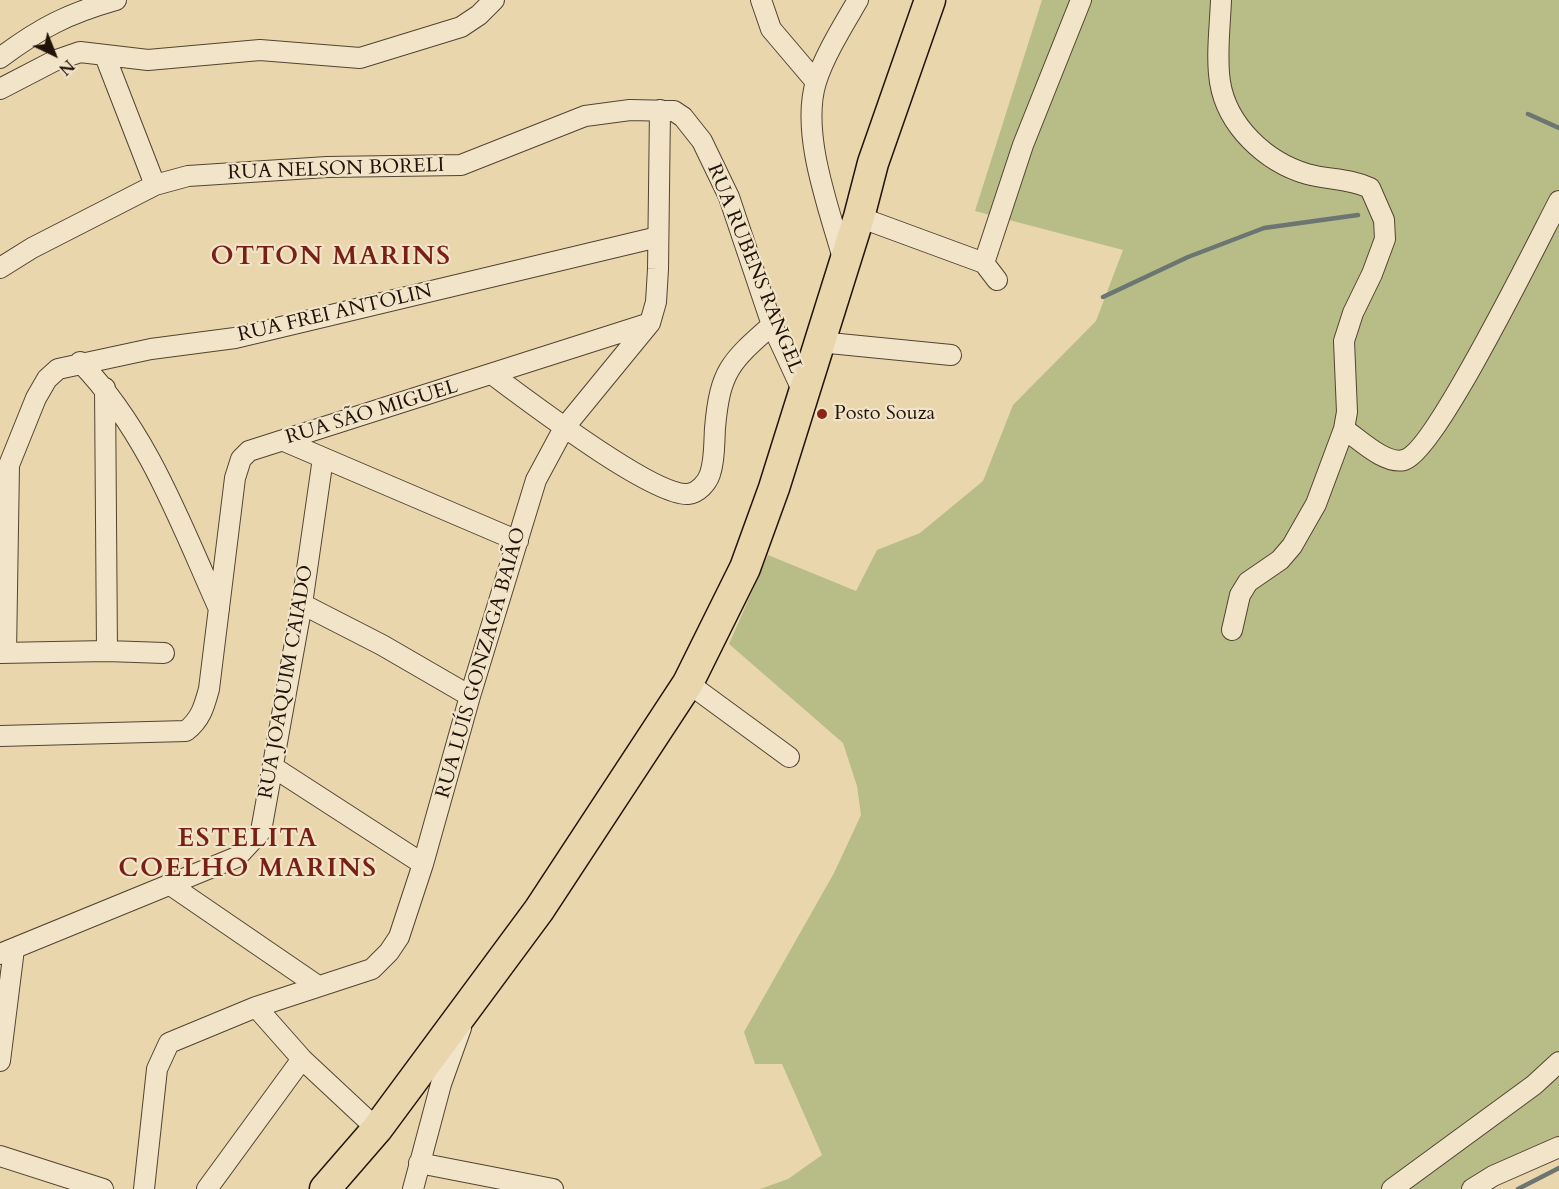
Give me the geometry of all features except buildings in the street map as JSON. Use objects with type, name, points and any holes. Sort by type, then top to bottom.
[{"type":"highway","points":[[326,1189],[377,1129],[539,910],[688,683],[745,567],[774,488],[859,217],[873,163],[930,0]]},
{"type":"street","points":[[0,58],[35,31],[77,11],[116,0]]},
{"type":"street","points":[[0,89],[54,61],[80,52],[169,60],[260,50],[360,58],[461,27],[479,15],[494,0]]},
{"type":"street","points":[[761,0],[771,28],[816,82]]},
{"type":"street","points":[[844,264],[815,152],[812,112],[816,82],[857,0]]},
{"type":"street","points":[[984,263],[1023,145],[1081,0]]},
{"type":"street","points":[[1221,0],[1218,60],[1220,85],[1237,123],[1254,146],[1279,162],[1307,174],[1356,181],[1370,188],[1384,220],[1385,239],[1382,252],[1353,313],[1344,341],[1347,412],[1344,429],[1311,512],[1292,546],[1280,560],[1248,582],[1240,595],[1232,630]]},
{"type":"street","points":[[105,56],[154,185]]},
{"type":"street","name":"RUA NELSON BORELI","points":[[0,268],[41,243],[154,185],[188,176],[327,167],[460,165],[585,116],[630,110],[660,110],[674,111],[684,117]]},
{"type":"street","points":[[650,324],[656,302],[660,110]]},
{"type":"street","name":"RUA RUBENS RANGEL","points":[[684,117],[702,141],[729,197],[772,325],[803,392]]},
{"type":"street","points":[[1344,429],[1390,459],[1400,460],[1415,454],[1456,391],[1510,296],[1559,201]]},
{"type":"street","points":[[859,217],[984,263],[998,280]]},
{"type":"street","name":"RUA FREI ANTOLIN","points":[[4,465],[47,379],[58,369],[80,362],[151,349],[235,338],[658,237]]},
{"type":"street","name":"RUA SÃO MIGUEL","points":[[0,736],[186,731],[196,723],[204,710],[209,689],[235,478],[242,459],[249,451],[650,324]]},
{"type":"street","name":"RUA LUÍS GONZAGA BAIÃO","points":[[144,1189],[157,1069],[169,1043],[256,1007],[372,969],[389,952],[399,937],[423,864],[470,696],[536,480],[564,428],[650,324]]},
{"type":"street","points":[[493,375],[564,428],[645,478],[676,493],[690,494],[699,490],[711,472],[721,382],[731,363],[772,325]]},
{"type":"street","points":[[819,342],[951,355]]},
{"type":"street","points":[[80,362],[105,388],[131,424],[166,490],[219,609]]},
{"type":"street","points":[[105,388],[107,651]]},
{"type":"street","points":[[284,441],[518,541]]},
{"type":"street","name":"RUA JOAQUIM CAIADO","points":[[7,951],[237,857],[261,831],[302,604],[323,458]]},
{"type":"street","points":[[4,465],[3,653],[107,651],[164,653]]},
{"type":"street","points":[[302,604],[382,645],[470,696]]},
{"type":"street","points":[[688,683],[789,757]]},
{"type":"street","points":[[273,767],[423,864]]},
{"type":"street","points":[[169,884],[318,986]]},
{"type":"street","points":[[0,1061],[7,951]]},
{"type":"street","points":[[413,1189],[441,1084],[468,1006]]},
{"type":"street","points":[[256,1007],[302,1059],[377,1129]]},
{"type":"street","points":[[207,1189],[302,1059]]},
{"type":"street","points":[[1392,1189],[1534,1085],[1559,1062]]},
{"type":"street","points":[[1472,1189],[1493,1176],[1559,1148]]},
{"type":"street","points":[[0,1156],[103,1189]]},
{"type":"street","points":[[419,1163],[553,1189]]},
{"type":"green space","points":[[1042,0],[1559,0],[1559,1140],[1464,1189],[760,1189],[788,1179],[822,1155],[782,1064],[755,1064],[744,1032],[834,873],[861,815],[857,786],[843,743],[729,644],[768,555],[856,591],[877,550],[920,533],[983,481],[1013,405],[1096,321],[1123,250],[975,211]]},
{"type":"waterway","points":[[1528,114],[1559,128]]},
{"type":"waterway","points":[[1103,297],[1188,257],[1264,228],[1358,215]]},
{"type":"waterway","points":[[1518,1189],[1559,1168]]},
{"type":"place","name":"Posto Souza","points":[[822,414]]},
{"type":"district","name":"OTTON MARINS","points":[[331,258]]},
{"type":"district","name":"ESTELITA COELHO MARINS","points":[[248,855]]}]
